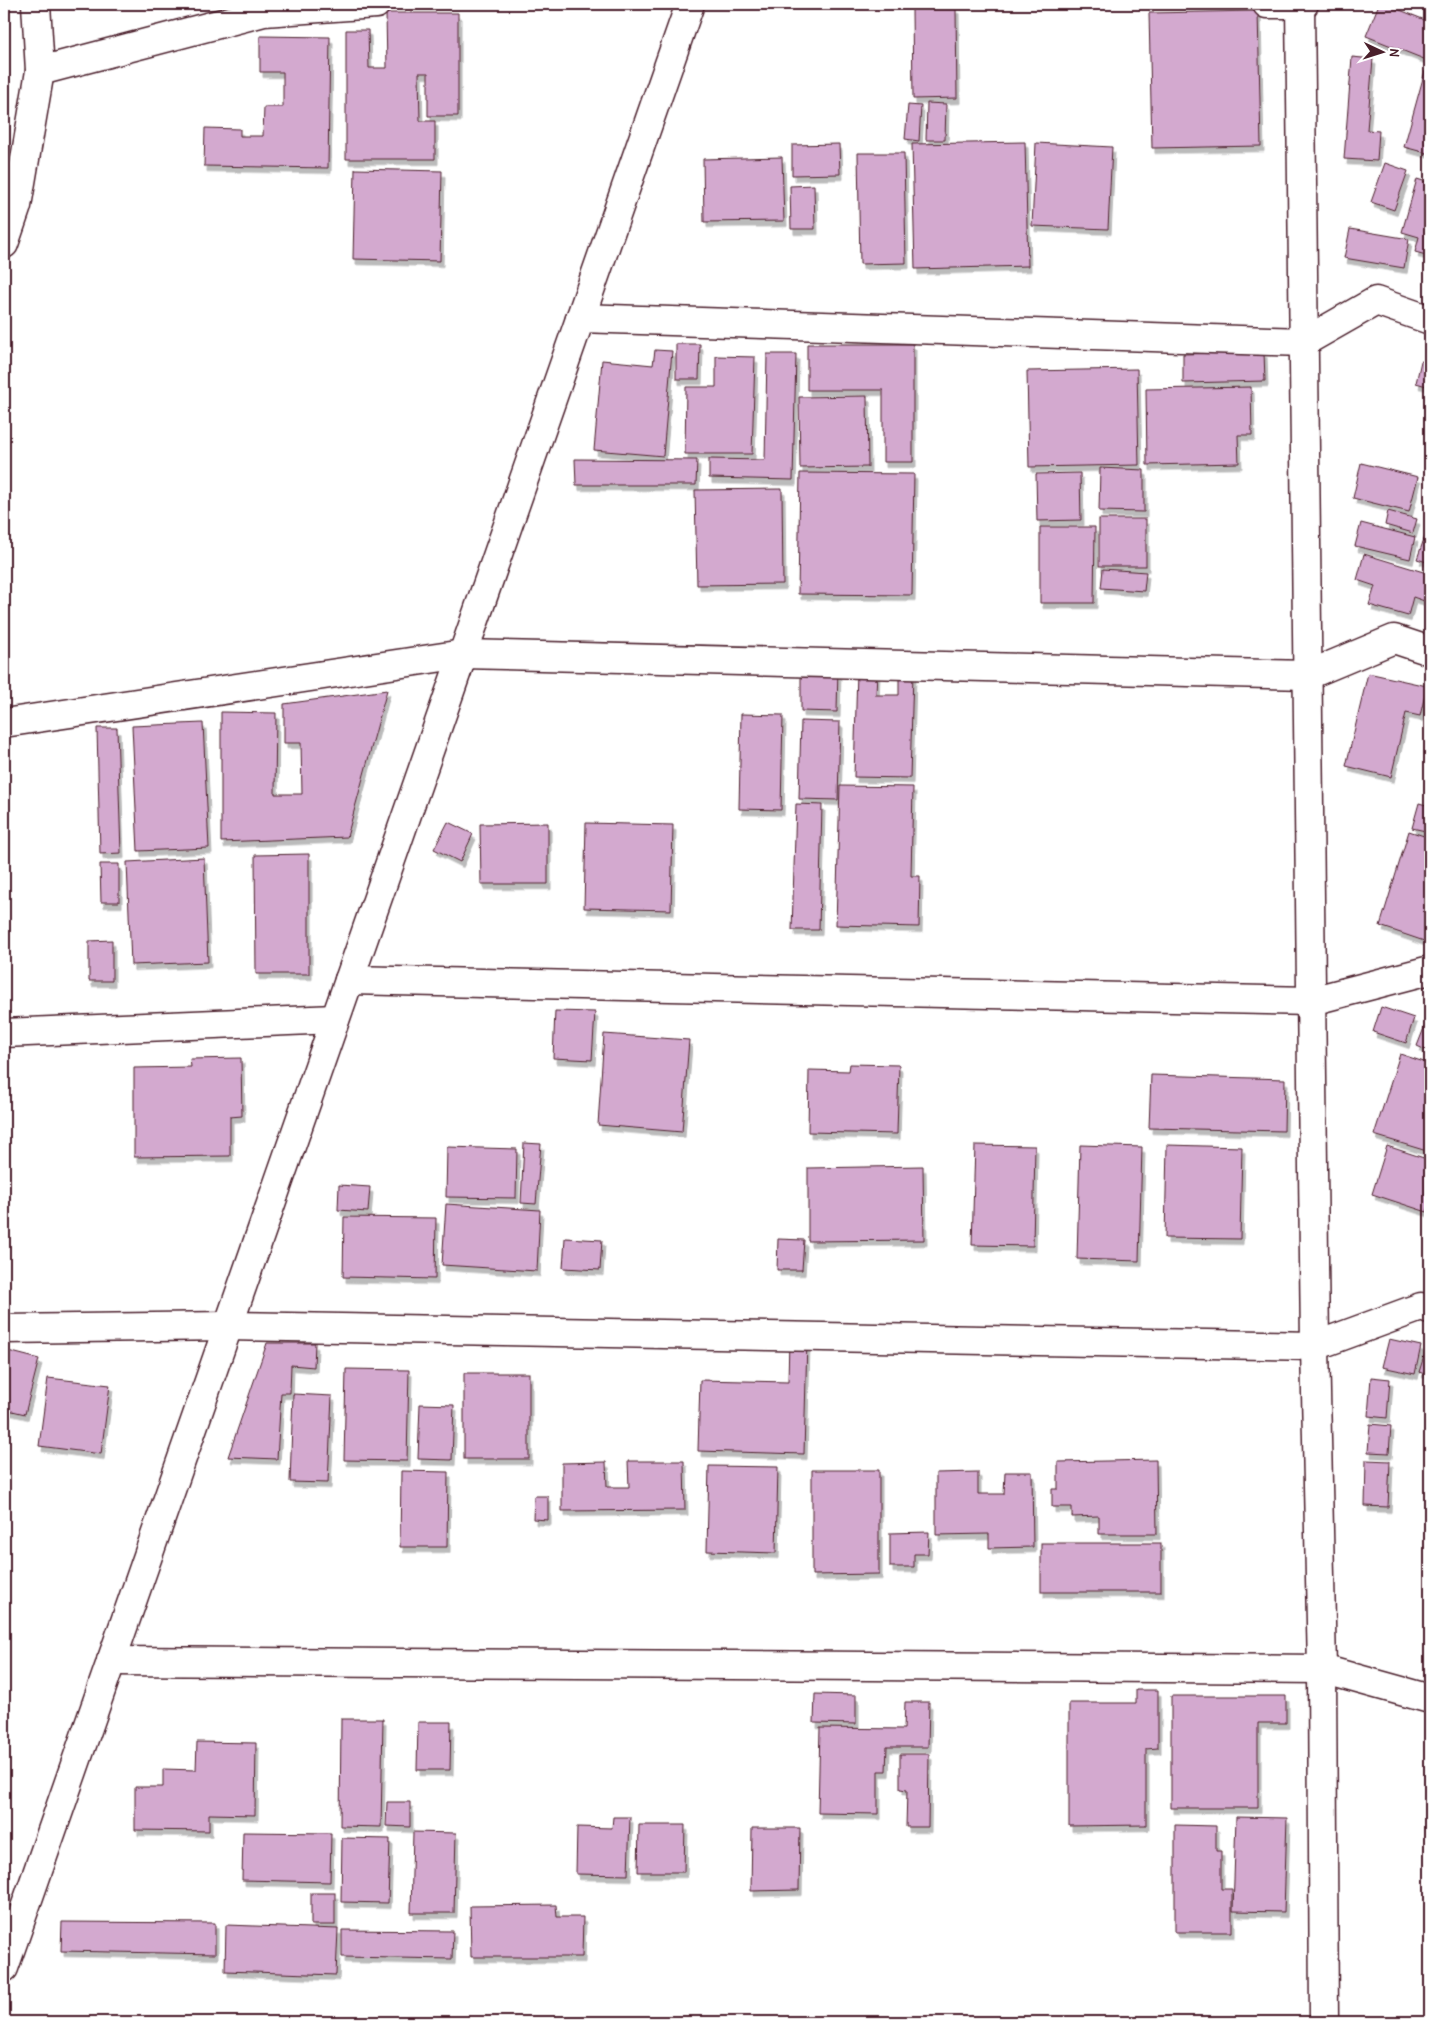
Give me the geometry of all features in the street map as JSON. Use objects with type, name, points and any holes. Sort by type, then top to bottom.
[{"type":"street","points":[[4,244],[17,206],[40,70],[36,4]]},
{"type":"street","points":[[40,70],[264,12],[376,4]]},
{"type":"street","points":[[4,1968],[690,4]]},
{"type":"street","points":[[1267,4],[1302,4],[1311,1001],[1315,1346],[1322,1669],[1324,2022]]},
{"type":"street","points":[[580,318],[1304,342],[1376,301],[1430,320]]},
{"type":"street","points":[[4,723],[462,654],[1308,675],[1394,638],[1430,651]]},
{"type":"street","points":[[349,980],[1311,1001],[1430,970]]},
{"type":"street","points":[[4,1032],[335,1018]]},
{"type":"street","points":[[4,1329],[228,1326],[1315,1346],[1421,1307],[1430,1310]]},
{"type":"street","points":[[111,1661],[1322,1669],[1430,1700]]},
{"type":"building","points":[[1379,4],[1385,4],[1430,22],[1429,61],[1366,36]]},
{"type":"building","points":[[956,8],[957,98],[913,99],[912,9]]},
{"type":"building","points":[[1258,11],[1261,146],[1152,148],[1149,13]]},
{"type":"building","points":[[386,13],[458,13],[458,116],[428,116],[428,73],[419,73],[420,121],[435,121],[435,159],[346,159],[346,30],[368,30],[369,68],[387,68]]},
{"type":"building","points":[[260,36],[330,37],[328,168],[204,166],[205,128],[240,129],[240,136],[263,136],[264,107],[283,107],[283,72],[260,72]]},
{"type":"building","points":[[1352,57],[1373,59],[1367,130],[1379,131],[1377,161],[1344,159]]},
{"type":"building","points":[[1425,71],[1430,72],[1430,154],[1404,147]]},
{"type":"building","points":[[927,103],[946,104],[945,140],[926,140]]},
{"type":"building","points":[[908,105],[921,106],[919,141],[905,139]]},
{"type":"building","points":[[1025,142],[1028,266],[915,269],[912,144]]},
{"type":"building","points":[[1036,143],[1112,147],[1108,229],[1032,226]]},
{"type":"building","points":[[839,144],[840,174],[792,175],[792,145]]},
{"type":"building","points":[[858,153],[904,153],[906,263],[860,264]]},
{"type":"building","points":[[782,157],[784,221],[704,222],[703,159]]},
{"type":"building","points":[[1385,163],[1408,171],[1394,210],[1371,202]]},
{"type":"building","points":[[355,169],[442,171],[440,261],[353,259]]},
{"type":"building","points":[[1417,179],[1430,183],[1430,256],[1415,252],[1419,237],[1402,232]]},
{"type":"building","points":[[814,185],[815,229],[791,229],[790,186]]},
{"type":"building","points":[[1350,229],[1409,239],[1404,268],[1344,258]]},
{"type":"building","points":[[676,344],[700,344],[699,379],[676,379]]},
{"type":"building","points":[[807,344],[913,344],[913,462],[883,462],[883,390],[807,390]]},
{"type":"building","points":[[655,350],[672,351],[663,456],[594,450],[602,360],[653,365]]},
{"type":"building","points":[[1264,352],[1265,381],[1183,383],[1183,354]]},
{"type":"building","points":[[767,354],[796,354],[793,480],[709,478],[709,459],[765,460]]},
{"type":"building","points":[[716,356],[755,357],[752,454],[685,454],[686,387],[716,387]]},
{"type":"building","points":[[1421,361],[1430,363],[1430,387],[1416,383]]},
{"type":"building","points":[[1137,369],[1139,465],[1029,467],[1027,371]]},
{"type":"building","points":[[1251,387],[1252,435],[1238,435],[1239,463],[1147,465],[1146,389]]},
{"type":"building","points":[[867,396],[868,467],[800,468],[799,397]]},
{"type":"building","points":[[575,459],[697,460],[696,485],[576,485]]},
{"type":"building","points":[[1361,463],[1418,477],[1409,512],[1353,498]]},
{"type":"building","points":[[1100,468],[1144,470],[1144,512],[1099,511]]},
{"type":"building","points":[[800,473],[914,474],[912,595],[798,594]]},
{"type":"building","points":[[1080,473],[1081,520],[1037,521],[1036,474]]},
{"type":"building","points":[[782,489],[783,584],[697,585],[695,490]]},
{"type":"building","points":[[1388,511],[1417,519],[1413,533],[1385,525]]},
{"type":"building","points":[[1099,519],[1146,519],[1146,566],[1099,566]]},
{"type":"building","points":[[1430,522],[1430,563],[1417,559]]},
{"type":"building","points":[[1361,523],[1415,537],[1410,559],[1355,546]]},
{"type":"building","points":[[1040,527],[1095,527],[1094,603],[1040,603]]},
{"type":"building","points":[[1364,554],[1430,574],[1430,603],[1413,597],[1408,616],[1369,605],[1375,586],[1357,580]]},
{"type":"building","points":[[1103,569],[1146,572],[1144,591],[1101,588]]},
{"type":"building","points":[[801,666],[838,667],[837,712],[801,711]]},
{"type":"building","points":[[857,671],[877,671],[876,695],[899,695],[899,672],[913,673],[910,778],[854,777]]},
{"type":"building","points":[[1368,673],[1427,686],[1420,716],[1406,713],[1391,777],[1346,766]]},
{"type":"building","points":[[387,690],[347,837],[221,842],[221,712],[276,713],[275,794],[302,794],[301,743],[284,743],[284,704]]},
{"type":"building","points":[[741,714],[783,715],[781,810],[739,809]]},
{"type":"building","points":[[801,721],[840,722],[838,800],[799,799]]},
{"type":"building","points":[[203,723],[209,848],[138,851],[132,726]]},
{"type":"building","points":[[97,728],[117,728],[121,853],[100,854]]},
{"type":"building","points":[[840,786],[913,787],[911,876],[920,876],[919,927],[836,925]]},
{"type":"building","points":[[1419,803],[1430,806],[1430,832],[1412,828]]},
{"type":"building","points":[[796,804],[822,805],[819,930],[792,930]]},
{"type":"building","points":[[448,822],[473,834],[460,862],[434,849]]},
{"type":"building","points":[[548,823],[548,884],[481,884],[480,824]]},
{"type":"building","points":[[586,823],[673,825],[671,910],[584,908]]},
{"type":"building","points":[[1409,831],[1430,838],[1430,943],[1380,926]]},
{"type":"building","points":[[309,854],[309,974],[256,974],[255,855]]},
{"type":"building","points":[[204,858],[208,962],[131,965],[127,862]]},
{"type":"building","points":[[100,864],[119,864],[119,902],[101,902]]},
{"type":"building","points":[[112,940],[112,981],[89,981],[89,941]]},
{"type":"building","points":[[1381,1007],[1414,1018],[1406,1043],[1373,1032]]},
{"type":"building","points":[[555,1011],[595,1012],[592,1060],[553,1058]]},
{"type":"building","points":[[1426,1023],[1430,1024],[1430,1052],[1417,1046]]},
{"type":"building","points":[[604,1034],[689,1040],[682,1132],[598,1125]]},
{"type":"building","points":[[1400,1054],[1430,1064],[1430,1152],[1374,1135]]},
{"type":"building","points":[[241,1058],[242,1116],[230,1117],[230,1156],[134,1157],[134,1068],[191,1067],[190,1059]]},
{"type":"building","points":[[850,1064],[899,1065],[897,1134],[808,1132],[809,1070],[849,1071]]},
{"type":"building","points":[[1151,1075],[1285,1079],[1284,1131],[1149,1128]]},
{"type":"building","points":[[524,1143],[541,1144],[536,1204],[521,1203]]},
{"type":"building","points":[[975,1145],[1035,1146],[1033,1246],[972,1245]]},
{"type":"building","points":[[1080,1145],[1142,1147],[1139,1261],[1077,1259]]},
{"type":"building","points":[[1167,1145],[1242,1147],[1240,1239],[1165,1238]]},
{"type":"building","points":[[1387,1146],[1430,1160],[1430,1203],[1427,1212],[1372,1194]]},
{"type":"building","points":[[447,1147],[517,1149],[516,1198],[446,1197]]},
{"type":"building","points":[[923,1166],[924,1240],[808,1241],[808,1168]]},
{"type":"building","points":[[339,1185],[370,1187],[368,1212],[338,1210]]},
{"type":"building","points":[[446,1204],[540,1210],[537,1271],[442,1265]]},
{"type":"building","points":[[344,1217],[436,1218],[435,1279],[343,1277]]},
{"type":"building","points":[[565,1238],[602,1240],[600,1270],[563,1268]]},
{"type":"building","points":[[778,1239],[804,1240],[802,1270],[777,1270]]},
{"type":"building","points":[[789,1339],[807,1340],[804,1454],[698,1451],[700,1380],[788,1382]]},
{"type":"building","points":[[1389,1339],[1421,1346],[1415,1374],[1382,1367]]},
{"type":"building","points":[[267,1343],[315,1343],[314,1367],[291,1365],[290,1393],[281,1393],[277,1459],[228,1457]]},
{"type":"building","points":[[4,1350],[39,1359],[25,1414],[4,1409]]},
{"type":"building","points":[[1425,1353],[1430,1354],[1430,1376],[1419,1372]]},
{"type":"building","points":[[346,1369],[409,1370],[407,1461],[344,1460]]},
{"type":"building","points":[[464,1373],[529,1373],[529,1459],[464,1459]]},
{"type":"building","points":[[1371,1377],[1390,1379],[1387,1418],[1368,1416]]},
{"type":"building","points":[[48,1378],[110,1385],[101,1454],[39,1446]]},
{"type":"building","points":[[293,1394],[332,1396],[328,1483],[290,1482]]},
{"type":"building","points":[[420,1404],[454,1405],[452,1460],[418,1459]]},
{"type":"building","points":[[1370,1424],[1391,1426],[1389,1453],[1368,1452]]},
{"type":"building","points":[[1156,1460],[1157,1534],[1099,1534],[1099,1516],[1072,1517],[1072,1507],[1052,1507],[1052,1489],[1058,1489],[1058,1462]]},
{"type":"building","points":[[1366,1460],[1390,1461],[1388,1507],[1365,1506]]},
{"type":"building","points":[[628,1461],[684,1461],[685,1510],[562,1511],[562,1463],[606,1462],[607,1487],[629,1487]]},
{"type":"building","points":[[709,1466],[778,1467],[776,1553],[707,1551]]},
{"type":"building","points":[[812,1470],[879,1470],[879,1574],[812,1575]]},
{"type":"building","points":[[401,1471],[448,1472],[447,1547],[400,1547]]},
{"type":"building","points":[[978,1472],[978,1494],[1004,1494],[1005,1472],[1032,1472],[1033,1547],[989,1548],[989,1534],[936,1535],[936,1473]]},
{"type":"building","points":[[534,1496],[548,1496],[548,1520],[533,1519]]},
{"type":"building","points":[[929,1532],[928,1554],[914,1554],[914,1567],[890,1567],[890,1533]]},
{"type":"building","points":[[1041,1543],[1161,1543],[1161,1592],[1041,1592]]},
{"type":"building","points":[[1136,1690],[1158,1690],[1158,1748],[1146,1749],[1146,1825],[1069,1826],[1069,1703],[1136,1703]]},
{"type":"building","points":[[815,1694],[856,1695],[856,1724],[814,1723]]},
{"type":"building","points":[[1171,1696],[1286,1696],[1286,1723],[1258,1723],[1258,1808],[1171,1808]]},
{"type":"building","points":[[905,1702],[929,1702],[928,1747],[887,1747],[886,1771],[878,1771],[878,1814],[818,1813],[820,1728],[904,1729]]},
{"type":"building","points":[[341,1719],[383,1719],[381,1827],[340,1826]]},
{"type":"building","points":[[418,1722],[451,1722],[450,1770],[417,1770]]},
{"type":"building","points":[[197,1742],[256,1743],[255,1815],[209,1814],[209,1831],[135,1830],[135,1787],[163,1787],[163,1769],[196,1770]]},
{"type":"building","points":[[900,1754],[929,1754],[928,1827],[906,1827],[907,1790],[900,1789]]},
{"type":"building","points":[[387,1802],[410,1802],[410,1827],[386,1826]]},
{"type":"building","points":[[613,1817],[630,1817],[628,1875],[576,1874],[577,1827],[612,1828]]},
{"type":"building","points":[[1236,1817],[1287,1818],[1284,1912],[1233,1911]]},
{"type":"building","points":[[639,1825],[685,1825],[684,1872],[638,1872]]},
{"type":"building","points":[[1175,1825],[1216,1826],[1216,1851],[1221,1851],[1221,1889],[1232,1889],[1232,1932],[1175,1932]]},
{"type":"building","points":[[752,1828],[800,1828],[799,1890],[751,1891]]},
{"type":"building","points":[[243,1832],[331,1833],[330,1882],[242,1880]]},
{"type":"building","points":[[413,1832],[456,1833],[454,1913],[411,1913]]},
{"type":"building","points":[[342,1838],[390,1839],[388,1903],[341,1902]]},
{"type":"building","points":[[311,1893],[335,1893],[335,1925],[311,1925]]},
{"type":"building","points":[[556,1905],[557,1917],[583,1917],[582,1957],[471,1957],[470,1906]]},
{"type":"building","points":[[62,1922],[215,1923],[215,1954],[61,1951]]},
{"type":"building","points":[[226,1925],[338,1929],[336,1975],[225,1971]]},
{"type":"building","points":[[342,1930],[453,1931],[452,1959],[342,1957]]}]
